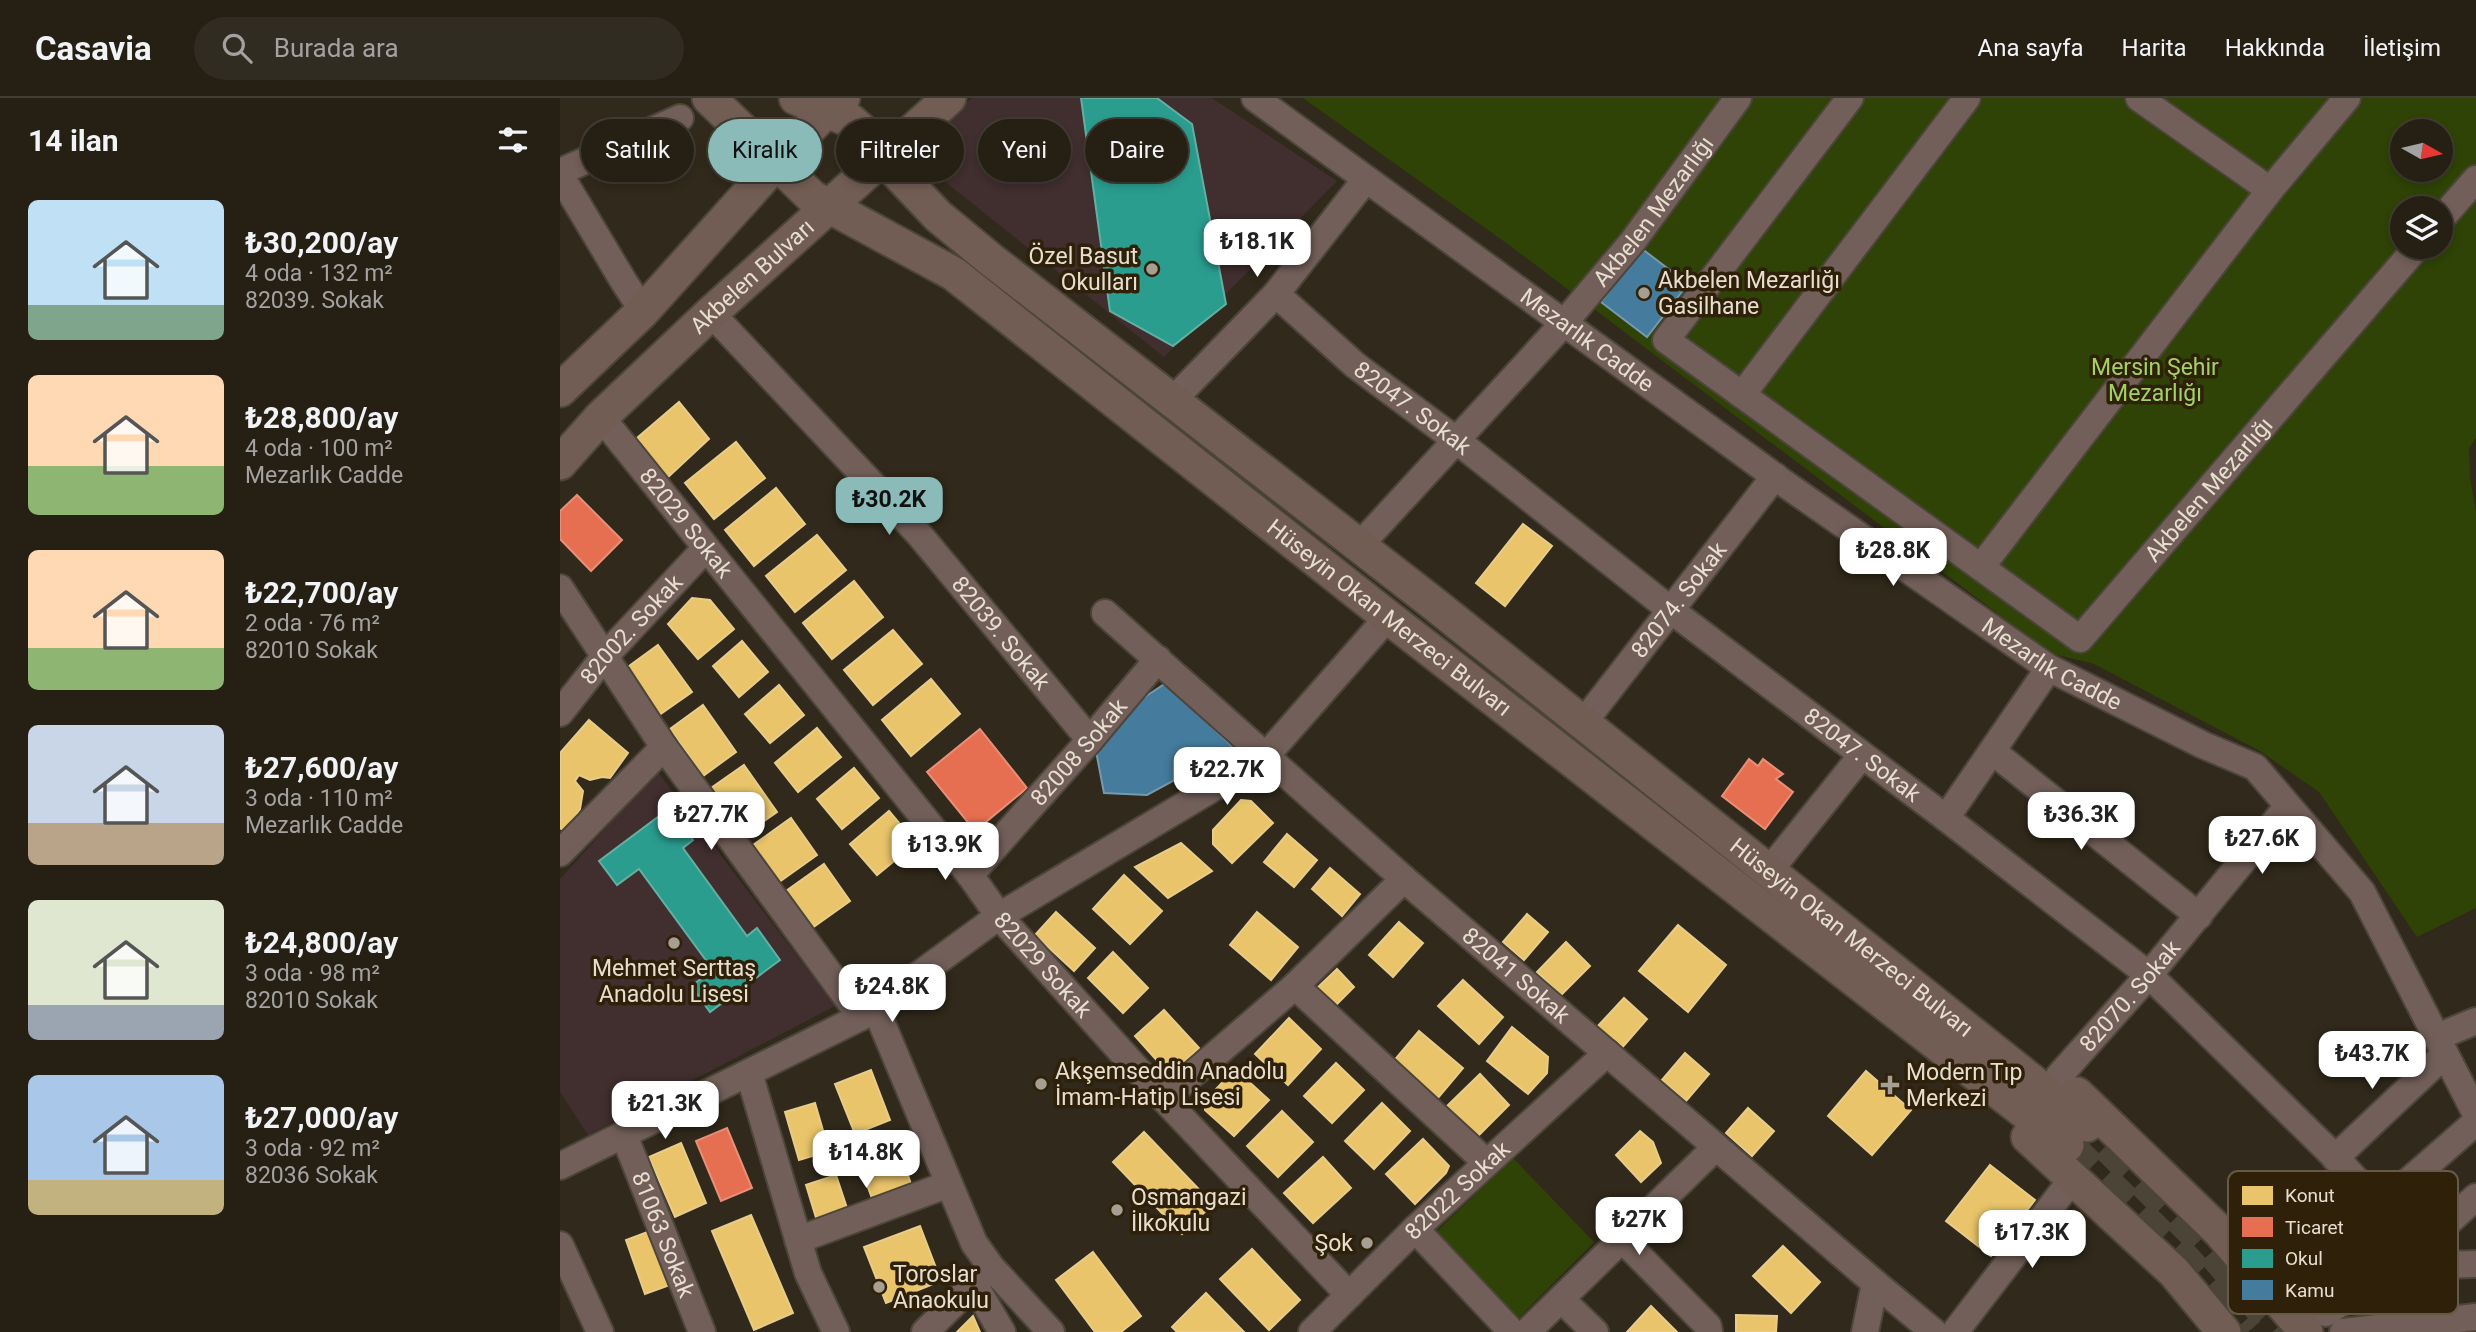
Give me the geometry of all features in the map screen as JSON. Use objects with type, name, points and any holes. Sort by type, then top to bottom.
[{"type":"main road","name":"Hüseyin Okan Merzeci Bulvarı","points":[[709,98],[731,119]]},
{"type":"main road","name":"Hüseyin Okan Merzeci Bulvarı","points":[[796,98],[835,104],[849,119]]},
{"type":"main road","name":"Akbelen Bulvarı","points":[[926,119],[949,98]]},
{"type":"main road","points":[[820,119],[835,104]]},
{"type":"main road","points":[[560,390],[643,311],[759,182]]},
{"type":"main road","name":"Hüseyin Okan Merzeci Bulvarı","points":[[795,182],[812,197],[954,274],[1388,617],[1996,1071],[2077,1135]]},
{"type":"main road","name":"Akbelen Bulvarı","points":[[560,463],[601,417],[711,313],[858,182]]},
{"type":"main road","name":"Hüseyin Okan Merzeci Bulvarı","points":[[906,182],[938,216],[990,259],[1359,546],[1769,871],[1996,1071]]},
{"type":"main road","points":[[2224,1332],[2174,1272],[2015,1124],[1996,1071],[2059,1076],[2228,1239]]},
{"type":"main road","points":[[2312,1314],[2325,1326]]},
{"type":"street","name":"Mezarlık Cadde","points":[[1255,98],[1775,476],[2049,668],[2203,745],[2255,767],[2362,892],[2439,1047],[2476,1114]]},
{"type":"street","name":"Akbelen Mezarlığı","points":[[1359,546],[1564,323],[1633,241],[1738,98]]},
{"type":"street","name":"Akbelen Mezarlığı","points":[[1850,98],[1666,340],[2080,639],[2407,259]]},
{"type":"street","points":[[1742,394],[1967,98]]},
{"type":"street","points":[[2138,98],[2270,190]]},
{"type":"street","points":[[1981,567],[2270,190],[2347,98]]},
{"type":"street","points":[[643,311],[560,174],[680,118]]},
{"type":"street","points":[[1172,401],[1276,294],[1366,179]]},
{"type":"street","points":[[2453,205],[2476,179]]},
{"type":"street","name":"82047. Sokak","points":[[1276,294],[1355,365],[2149,975],[2347,1171]]},
{"type":"street","name":"82039. Sokak","points":[[711,313],[918,533],[1090,740]]},
{"type":"street","name":"82029 Sokak","points":[[601,417],[970,876],[999,916],[1164,1099],[1349,1295]]},
{"type":"street","name":"82074. Sokak","points":[[1583,723],[1775,476]]},
{"type":"street","name":"82002. Sokak","points":[[560,713],[605,656],[706,548]]},
{"type":"street","points":[[560,588],[664,747],[868,1012],[974,1243],[982,1276],[1002,1332]]},
{"type":"street","name":"82041 Sokak","points":[[1105,612],[1404,879],[1934,1332]]},
{"type":"street","points":[[560,1166],[868,1012],[999,916],[1265,757],[1388,617]]},
{"type":"street","name":"82008 Sokak","points":[[970,876],[1158,659]]},
{"type":"street","points":[[1946,818],[2049,668]]},
{"type":"street","points":[[560,853],[664,747]]},
{"type":"street","points":[[1992,751],[2199,916]]},
{"type":"street","points":[[1769,871],[1862,755]]},
{"type":"street","name":"82070. Sokak","points":[[2059,1076],[2149,975],[2288,806]]},
{"type":"street","points":[[1164,1099],[1295,986],[1404,879]]},
{"type":"street","points":[[1295,986],[1486,1162]]},
{"type":"street","points":[[2335,1158],[2439,1047],[2476,1021]]},
{"type":"street","name":"82022 Sokak","points":[[1312,1332],[1415,1229],[1607,1052]]},
{"type":"street","points":[[749,1073],[808,1273],[836,1332]]},
{"type":"street","points":[[2420,1171],[2476,1122]]},
{"type":"street","name":"81063 Sokak","points":[[624,1135],[702,1332]]},
{"type":"street","points":[[1527,1332],[1716,1147]]},
{"type":"street","points":[[1955,1332],[2073,1178]]},
{"type":"street","points":[[798,1240],[949,1184]]},
{"type":"street","points":[[2458,1213],[2476,1197]]},
{"type":"street","points":[[1415,1229],[1512,1332]]},
{"type":"street","points":[[1623,1240],[1708,1326],[1709,1332]]},
{"type":"street","points":[[560,1245],[600,1332]]},
{"type":"street","points":[[2458,1263],[2476,1264]]},
{"type":"street","points":[[925,1332],[982,1276]]},
{"type":"street","points":[[982,1276],[1051,1332]]},
{"type":"street","points":[[1865,1332],[1875,1283]]},
{"type":"street","points":[[1561,1299],[1595,1332]]},
{"type":"street","points":[[2325,1326],[2339,1314]]},
{"type":"street","points":[[2325,1326],[2476,1317]]},
{"type":"shaded area","name":"Özel Basut Okulları","points":[[972,98],[1212,98],[1337,181],[1164,357],[945,182],[964,182],[964,119],[947,119]]},
{"type":"shaded area","name":"Mehmet Serttaş Anadolu Lisesi","points":[[657,771],[835,1006],[588,1135],[560,1092],[560,879]]},
{"type":"green space","name":"Mersin Şehir Mezarlığı","points":[[1303,98],[2476,98],[2476,438],[2469,448],[2470,477],[2476,512],[2476,908],[2417,937],[2319,792],[2260,751],[2094,664],[2050,653],[1509,245]]},
{"type":"green space","points":[[1513,1158],[1594,1242],[1518,1319],[1434,1234]]},
{"type":"building: Konut","points":[[679,402],[709,439],[665,480],[637,438]]},
{"type":"building: Konut","points":[[736,442],[765,478],[714,519],[685,483]]},
{"type":"building: Konut","points":[[776,488],[805,524],[754,566],[725,530]]},
{"type":"building: Konut","points":[[1523,524],[1552,546],[1505,606],[1476,583]]},
{"type":"building: Konut","points":[[817,535],[846,570],[795,612],[766,576]]},
{"type":"building: Konut","points":[[854,581],[883,617],[832,659],[803,623]]},
{"type":"building: Konut","points":[[692,598],[710,600],[734,629],[698,659],[668,624]]},
{"type":"building: Konut","points":[[893,630],[922,664],[873,705],[844,670]]},
{"type":"building: Konut","points":[[742,641],[768,672],[739,697],[713,666]]},
{"type":"building: Konut","points":[[658,645],[692,692],[659,715],[625,669]]},
{"type":"building: Konut","points":[[931,679],[960,714],[911,756],[882,720]]},
{"type":"building: Konut","points":[[779,685],[804,715],[770,743],[745,714]]},
{"type":"building: Konut","points":[[703,705],[736,752],[703,776],[670,729]]},
{"type":"building: Konut","points":[[589,720],[628,753],[610,778],[590,780],[579,775],[575,781],[583,791],[580,809],[564,831],[560,828],[560,753]]},
{"type":"building: Konut","points":[[817,728],[841,757],[798,792],[775,763]]},
{"type":"building: Konut","points":[[744,765],[777,812],[744,835],[711,788]]},
{"type":"building: Konut","points":[[854,768],[879,798],[842,829],[817,799]]},
{"type":"building: Konut","points":[[1241,800],[1251,801],[1273,823],[1232,863],[1213,844],[1213,830]]},
{"type":"building: Konut","points":[[889,811],[916,843],[877,875],[850,844]]},
{"type":"building: Konut","points":[[791,818],[817,855],[779,882],[753,845]]},
{"type":"building: Konut","points":[[1287,834],[1317,860],[1294,887],[1264,862]]},
{"type":"building: Konut","points":[[1181,843],[1212,871],[1168,898],[1135,867]]},
{"type":"building: Konut","points":[[824,864],[850,901],[812,928],[786,891]]},
{"type":"building: Konut","points":[[1330,868],[1360,894],[1342,916],[1312,889]]},
{"type":"building: Konut","points":[[1124,875],[1162,911],[1130,944],[1093,909]]},
{"type":"building: Konut","points":[[1056,912],[1095,948],[1074,971],[1035,935]]},
{"type":"building: Konut","points":[[1257,912],[1298,947],[1271,980],[1230,945]]},
{"type":"building: Konut","points":[[1527,914],[1548,932],[1524,960],[1503,942]]},
{"type":"building: Konut","points":[[1399,922],[1423,943],[1393,977],[1369,955]]},
{"type":"building: Konut","points":[[1678,925],[1726,965],[1688,1012],[1639,971]]},
{"type":"building: Konut","points":[[1566,942],[1590,966],[1561,995],[1537,972]]},
{"type":"building: Konut","points":[[1113,952],[1148,988],[1123,1013],[1088,978]]},
{"type":"building: Konut","points":[[1337,969],[1354,987],[1332,1009],[1314,991]]},
{"type":"building: Konut","points":[[1463,980],[1503,1017],[1479,1044],[1438,1006]]},
{"type":"building: Konut","points":[[1624,998],[1647,1019],[1620,1050],[1596,1028]]},
{"type":"building: Konut","points":[[1164,1010],[1199,1048],[1170,1075],[1135,1036]]},
{"type":"building: Konut","points":[[1289,1018],[1321,1049],[1288,1085],[1255,1054]]},
{"type":"building: Konut","points":[[1512,1027],[1548,1057],[1547,1073],[1528,1094],[1487,1061]]},
{"type":"building: Konut","points":[[1419,1031],[1463,1068],[1437,1099],[1393,1062]]},
{"type":"building: Konut","points":[[1685,1053],[1709,1074],[1686,1101],[1662,1080]]},
{"type":"building: Konut","points":[[1336,1063],[1364,1090],[1332,1123],[1304,1096]]},
{"type":"building: Konut","points":[[1235,1069],[1269,1100],[1234,1136],[1205,1110],[1205,1101]]},
{"type":"building: Konut","points":[[871,1070],[890,1120],[855,1134],[835,1084]]},
{"type":"building: Konut","points":[[1866,1071],[1911,1110],[1872,1155],[1828,1116]]},
{"type":"building: Konut","points":[[1480,1074],[1509,1105],[1477,1137],[1447,1106]]},
{"type":"building: Konut","points":[[815,1103],[829,1151],[799,1160],[785,1112]]},
{"type":"building: Konut","points":[[1382,1103],[1410,1131],[1374,1169],[1345,1141]]},
{"type":"building: Konut","points":[[1748,1108],[1774,1131],[1752,1156],[1726,1133]]},
{"type":"building: Konut","points":[[1282,1111],[1313,1142],[1278,1177],[1247,1146]]},
{"type":"building: Konut","points":[[1640,1131],[1653,1142],[1661,1163],[1641,1182],[1616,1155]]},
{"type":"building: Konut","points":[[1144,1132],[1213,1204],[1182,1234],[1113,1162]]},
{"type":"building: Konut","points":[[1423,1139],[1449,1166],[1446,1173],[1415,1204],[1386,1174]]},
{"type":"building: Konut","points":[[681,1143],[706,1203],[675,1217],[649,1157]]},
{"type":"building: Konut","points":[[899,1149],[912,1187],[873,1201],[859,1163]]},
{"type":"building: Konut","points":[[1323,1157],[1351,1188],[1313,1223],[1284,1193]]},
{"type":"building: Konut","points":[[1990,1165],[2035,1200],[1991,1256],[1946,1221]]},
{"type":"building: Konut","points":[[836,1175],[848,1211],[817,1221],[806,1185]]},
{"type":"building: Konut","points":[[751,1215],[793,1313],[754,1330],[712,1231]]},
{"type":"building: Konut","points":[[920,1226],[941,1281],[886,1303],[864,1247]]},
{"type":"building: Konut","points":[[650,1231],[670,1285],[645,1294],[626,1240]]},
{"type":"building: Konut","points":[[1783,1246],[1820,1282],[1791,1313],[1753,1276]]},
{"type":"building: Konut","points":[[1252,1249],[1300,1300],[1269,1330],[1220,1279]]},
{"type":"building: Konut","points":[[1093,1252],[1141,1316],[1121,1332],[1095,1332],[1056,1280]]},
{"type":"building: Konut","points":[[1206,1293],[1244,1332],[1177,1332],[1172,1327]]},
{"type":"building: Konut","points":[[1651,1306],[1677,1332],[1627,1332]]},
{"type":"building: Konut","points":[[1736,1315],[1777,1316],[1776,1332],[1736,1332]]},
{"type":"building: Konut","points":[[973,1316],[980,1332],[957,1332]]},
{"type":"building: Ticaret","points":[[577,495],[622,540],[591,571],[560,539],[560,511]]},
{"type":"building: Ticaret","points":[[980,729],[1027,788],[975,831],[927,772]]},
{"type":"building: Ticaret","points":[[1749,759],[1758,766],[1763,759],[1783,774],[1776,779],[1793,792],[1765,829],[1722,796]]},
{"type":"building: Ticaret","points":[[727,1128],[752,1188],[721,1201],[696,1141]]},
{"type":"building: Okul","points":[[1081,98],[1157,98],[1185,119],[1085,119],[1085,127]]},
{"type":"building: Okul","points":[[1188,121],[1192,124],[1226,304],[1173,346],[1110,311],[1092,182],[1188,182]]},
{"type":"building: Okul","points":[[670,808],[693,840],[683,848],[747,936],[757,928],[780,960],[710,1012],[691,986],[713,970],[639,869],[617,885],[599,861]]},
{"type":"building: Kamu","name":"Akbelen Mezarlığı Gasilhane","points":[[1641,248],[1688,284],[1647,337],[1601,302]]},
{"type":"building: Kamu","points":[[1166,683],[1234,748],[1147,795],[1104,793],[1095,746],[1131,706]]},
{"type":"tunnel","points":[[2067,1145],[2186,1261],[2228,1309]]},
{"type":"tunnel","points":[[2107,1145],[2228,1269]]},
{"type":"tunnel","points":[[2232,1314],[2248,1332]]},
{"type":"tunnel","points":[[2266,1314],[2281,1332]]},
{"type":"place","name":"Özel Basut Okulları","points":[[1152,269]]},
{"type":"place","name":"Akbelen Mezarlığı Gasilhane","points":[[1644,293]]},
{"type":"place","name":"Mehmet Serttaş Anadolu Lisesi","points":[[674,943]]},
{"type":"place","name":"Akşemseddin Anadolu İmam-Hatip Lisesi","points":[[1041,1084]]},
{"type":"place","name":"Modern Tıp Merkezi","points":[[1890,1085]]},
{"type":"place","name":"Osmangazi İlkokulu","points":[[1117,1210]]},
{"type":"place","name":"Şok","points":[[1367,1243]]},
{"type":"place","name":"Toroslar Anaokulu","points":[[879,1287]]}]
